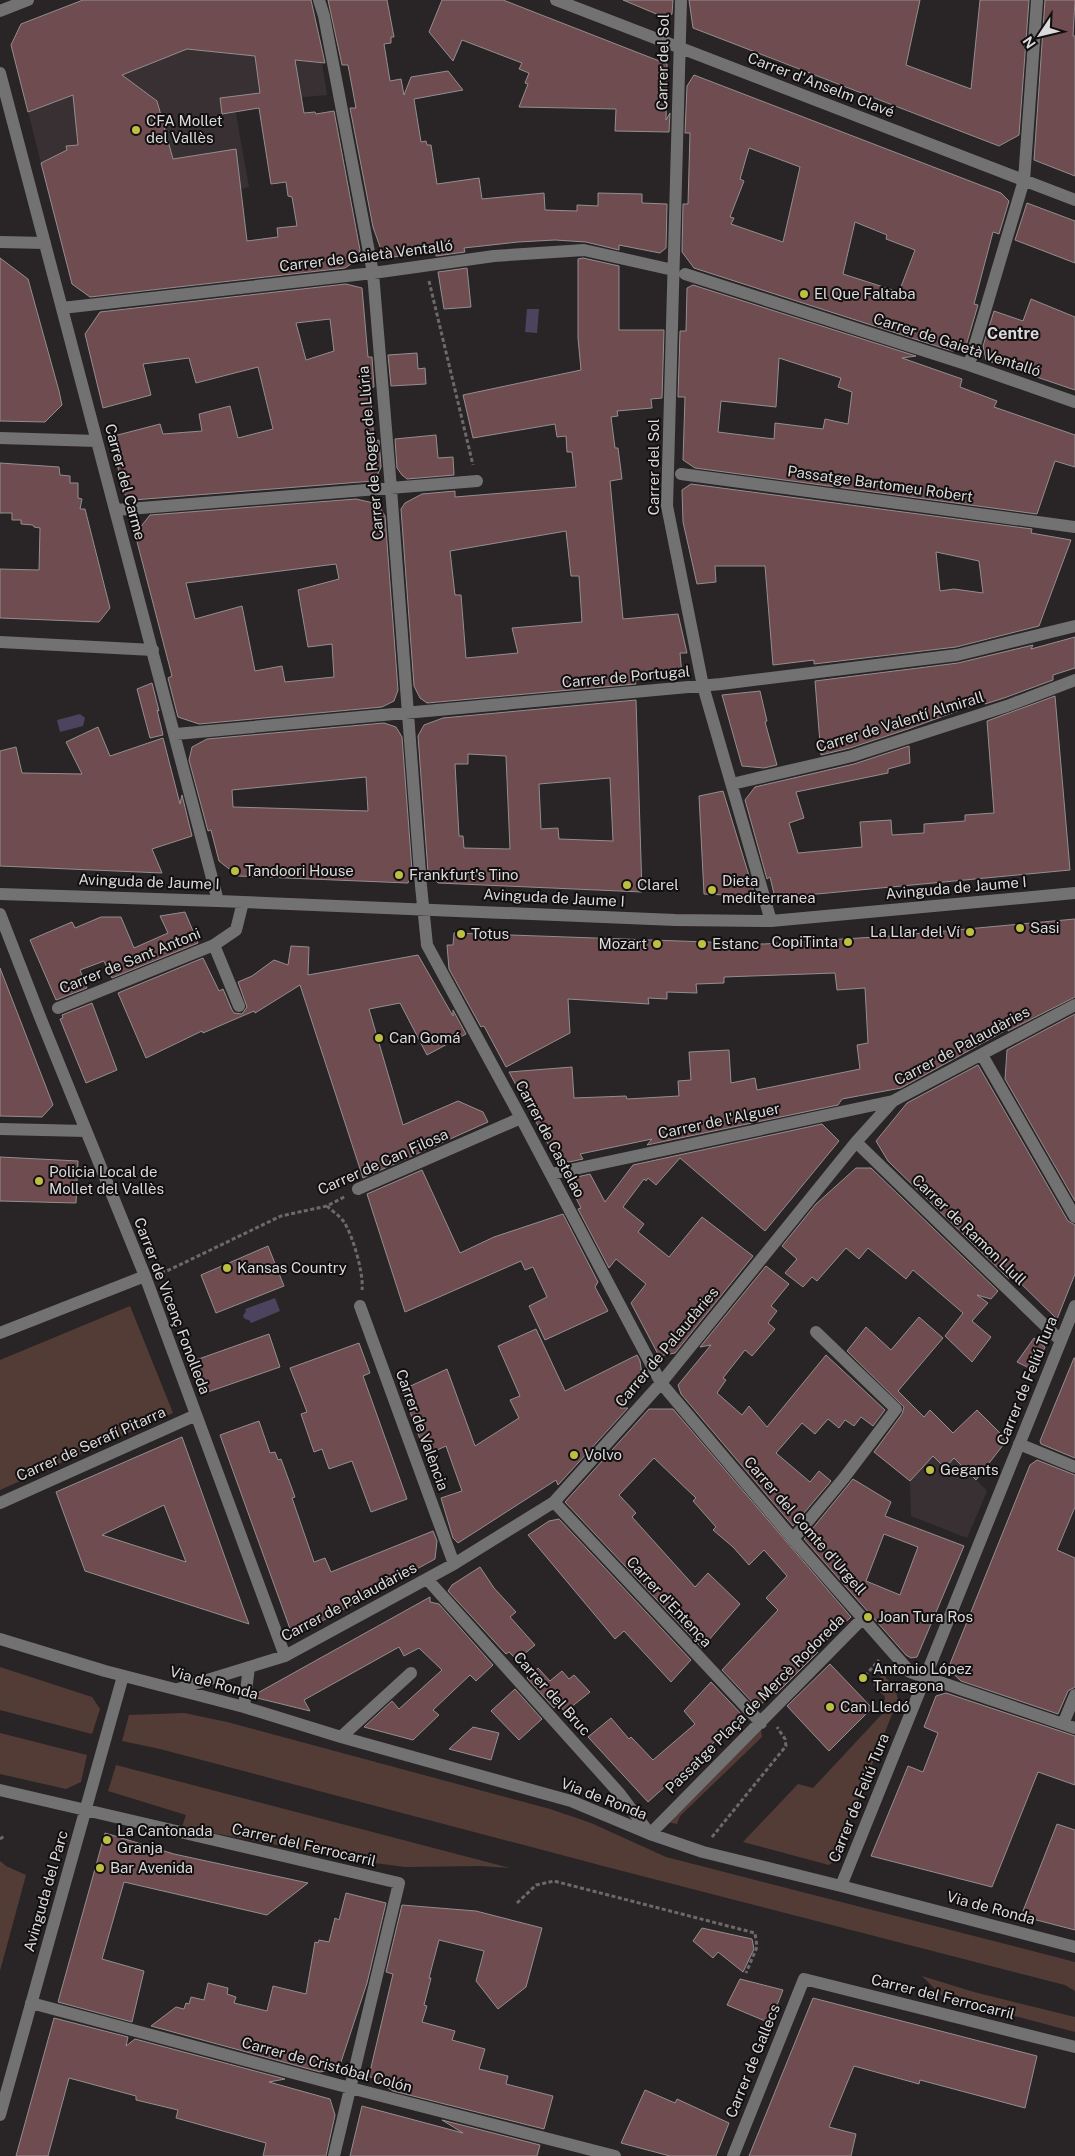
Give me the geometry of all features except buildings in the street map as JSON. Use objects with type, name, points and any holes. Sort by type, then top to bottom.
[{"type":"street","points":[[0,11],[28,0]]},
{"type":"street","name":"Carrer de Roger de Llúria","points":[[319,0],[324,16],[373,273],[422,908]]},
{"type":"street","name":"Carrer d'Anselm Clavé","points":[[556,0],[1075,200]]},
{"type":"street","name":"Carrer del Sol","points":[[681,0],[679,272],[667,506],[703,686],[771,921]]},
{"type":"street","points":[[969,365],[1024,180],[1037,0]]},
{"type":"street","name":"Carrer del Carme","points":[[0,73],[176,734],[218,900]]},
{"type":"street","points":[[0,242],[45,244]]},
{"type":"street","name":"Carrer de Gaietà Ventalló","points":[[62,308],[373,273],[494,256],[584,250],[679,272],[969,365],[1075,402]]},
{"type":"street","points":[[0,438],[97,441]]},
{"type":"street","name":"Passatge Bartomeu Robert","points":[[681,474],[1075,527]]},
{"type":"street","points":[[116,510],[391,489],[476,477]]},
{"type":"street","name":"Carrer de Portugal","points":[[176,734],[703,686],[956,655],[1075,626]]},
{"type":"street","points":[[0,642],[153,650]]},
{"type":"street","name":"Carrer de Valentí Almirall","points":[[732,784],[852,756],[1007,706],[1075,680]]},
{"type":"street","name":"Avinguda de Jaume I","points":[[0,894],[218,900],[675,920],[771,921],[1075,893]]},
{"type":"street","name":"Carrer de Sant Antoni","points":[[58,1008],[214,945],[236,930],[243,902]]},
{"type":"street","name":"Carrer de Castelao","points":[[422,908],[427,945],[522,1118],[661,1383]]},
{"type":"street","name":"Carrer de Vicenç Fonolleda","points":[[0,914],[146,1276],[285,1656]]},
{"type":"street","name":"Carrer de Sant Antoni","points":[[214,945],[240,1006]]},
{"type":"street","name":"Carrer de Palaudàries","points":[[178,1689],[285,1656],[454,1564],[554,1502],[661,1383],[856,1142],[893,1100],[1075,1005]]},
{"type":"street","points":[[982,1054],[1075,1217]]},
{"type":"street","name":"Carrer de l'Alguer","points":[[551,1174],[893,1100]]},
{"type":"street","name":"Carrer de Can Filosa","points":[[358,1189],[522,1118]]},
{"type":"street","points":[[0,1129],[86,1131]]},
{"type":"street","name":"Carrer de Ramon Llull","points":[[856,1142],[1061,1341]]},
{"type":"street","points":[[0,1333],[146,1276]]},
{"type":"street","name":"Carrer de València","points":[[360,1306],[454,1564]]},
{"type":"street","name":"Carrer de Feliú Tura","points":[[841,1886],[1075,1306]]},
{"type":"street","points":[[793,1539],[844,1478],[896,1409],[816,1332]]},
{"type":"street","name":"Carrer del Comte d'Urgell","points":[[661,1383],[793,1539],[910,1672],[1069,1726]]},
{"type":"street","name":"Carrer de Serafí Pitarra","points":[[0,1503],[196,1415]]},
{"type":"street","points":[[1019,1444],[1075,1467]]},
{"type":"street","name":"Carrer d'Entença","points":[[554,1502],[761,1723]]},
{"type":"street","name":"Carrer del Bruc","points":[[427,1579],[620,1794],[650,1834]]},
{"type":"street","name":"Passatge Plaça de Mercè Rodoreda","points":[[650,1834],[863,1618]]},
{"type":"street","name":"Via de Ronda","points":[[0,1639],[122,1676],[244,1707],[342,1737],[571,1801],[650,1834],[702,1852],[1075,1947]]},
{"type":"street","points":[[244,1707],[249,1667]]},
{"type":"street","points":[[342,1737],[411,1674]]},
{"type":"street","name":"Avinguda del Parc","points":[[0,2115],[122,1676]]},
{"type":"street","points":[[1069,1726],[1075,1695]]},
{"type":"street","name":"Carrer del Ferrocarril","points":[[0,1790],[399,1884],[350,2088]]},
{"type":"street","name":"Carrer del Ferrocarril","points":[[804,1978],[1075,2047]]},
{"type":"street","name":"Carrer de Gallecs","points":[[733,2156],[804,1978]]},
{"type":"street","name":"Carrer de Cristóbal Colón","points":[[31,2003],[615,2156]]},
{"type":"street","points":[[334,2156],[350,2088]]},
{"type":"path","points":[[427,275],[476,477]]},
{"type":"path","name":"Carrer de Can Filosa","points":[[146,1276],[169,1270],[281,1216],[327,1206],[358,1189]]},
{"type":"path","points":[[327,1206],[344,1222],[353,1243],[363,1285],[360,1306]]},
{"type":"path","points":[[865,1676],[875,1665]]},
{"type":"path","points":[[711,1838],[786,1746],[784,1739]]},
{"type":"path","points":[[0,1839],[4,1836]]},
{"type":"path","points":[[517,1903],[536,1885],[554,1881],[755,1933],[757,1947],[746,1973]]},
{"type":"shaded area","name":"CFA Mollet del Vallès","points":[[187,49],[322,63],[327,95],[234,103],[249,187],[241,189],[241,192],[122,141],[66,146],[67,149],[41,163],[28,112]]},
{"type":"shaded area","points":[[527,309],[539,309],[537,333],[525,332]]},
{"type":"shaded area","points":[[80,714],[85,718],[83,726],[60,732],[57,720]]},
{"type":"shaded area","points":[[275,1298],[280,1311],[251,1323],[243,1316],[246,1311],[245,1309]]},
{"type":"shaded area","points":[[130,1306],[173,1413],[0,1490],[0,1360]]},
{"type":"shaded area","name":"Gegants","points":[[907,1410],[987,1491],[967,1538],[911,1516],[910,1481],[873,1452]]},
{"type":"shaded area","points":[[0,1667],[92,1697],[100,1709],[92,1734],[0,1710]]},
{"type":"shaded area","points":[[883,1674],[895,1689],[898,1699],[834,1861],[829,1865],[743,1842],[798,1784],[813,1788],[883,1713],[885,1697],[873,1684]]},
{"type":"shaded area","points":[[184,1713],[227,1722],[550,1809],[591,1823],[666,1857],[1075,1962],[1075,1991],[1065,1985],[160,1749],[122,1741],[129,1715]]},
{"type":"shaded area","points":[[761,1730],[762,1737],[680,1816],[677,1824],[667,1822]]},
{"type":"shaded area","points":[[0,1733],[87,1755],[81,1782],[66,1789],[0,1774]]},
{"type":"shaded area","points":[[116,1765],[510,1868],[480,1866],[405,1867],[367,1862],[182,1827],[186,1815],[108,1791]]},
{"type":"shaded area","points":[[0,1861],[6,1866],[26,1875],[0,1971]]},
{"type":"shaded area","points":[[922,1976],[974,1992],[1075,2017],[1075,2032],[943,1997]]},
{"type":"place","name":"CFA Mollet del Vallès","points":[[136,130]]},
{"type":"place","name":"El Que Faltaba","points":[[804,294]]},
{"type":"place","name":"Tandoori House","points":[[235,871]]},
{"type":"place","name":"Frankfurt's Tino","points":[[399,875]]},
{"type":"place","name":"Clarel","points":[[627,885]]},
{"type":"place","name":"Dieta mediterranea","points":[[712,890]]},
{"type":"place","name":"Sasi","points":[[1020,928]]},
{"type":"place","name":"La Llar del Ví","points":[[970,932]]},
{"type":"place","name":"Totus","points":[[461,934]]},
{"type":"place","name":"CopiTinta","points":[[848,942]]},
{"type":"place","name":"Mozart","points":[[657,944]]},
{"type":"place","name":"Estanc","points":[[702,944]]},
{"type":"place","name":"Can Gomá","points":[[379,1038]]},
{"type":"place","name":"Policia Local de Mollet del Vallès","points":[[39,1181]]},
{"type":"place","name":"Kansas Country","points":[[227,1268]]},
{"type":"place","name":"Volvo","points":[[574,1455]]},
{"type":"place","name":"Gegants","points":[[930,1470]]},
{"type":"place","name":"Joan Tura Ros","points":[[868,1617]]},
{"type":"place","name":"Antonio López Tarragona","points":[[863,1678]]},
{"type":"place","name":"Can Lledó","points":[[830,1707]]},
{"type":"place","name":"La Cantonada Granja","points":[[107,1840]]},
{"type":"place","name":"Bar Avenida","points":[[100,1868]]},
{"type":"district","name":"Centre","points":[[1013,333]]}]
